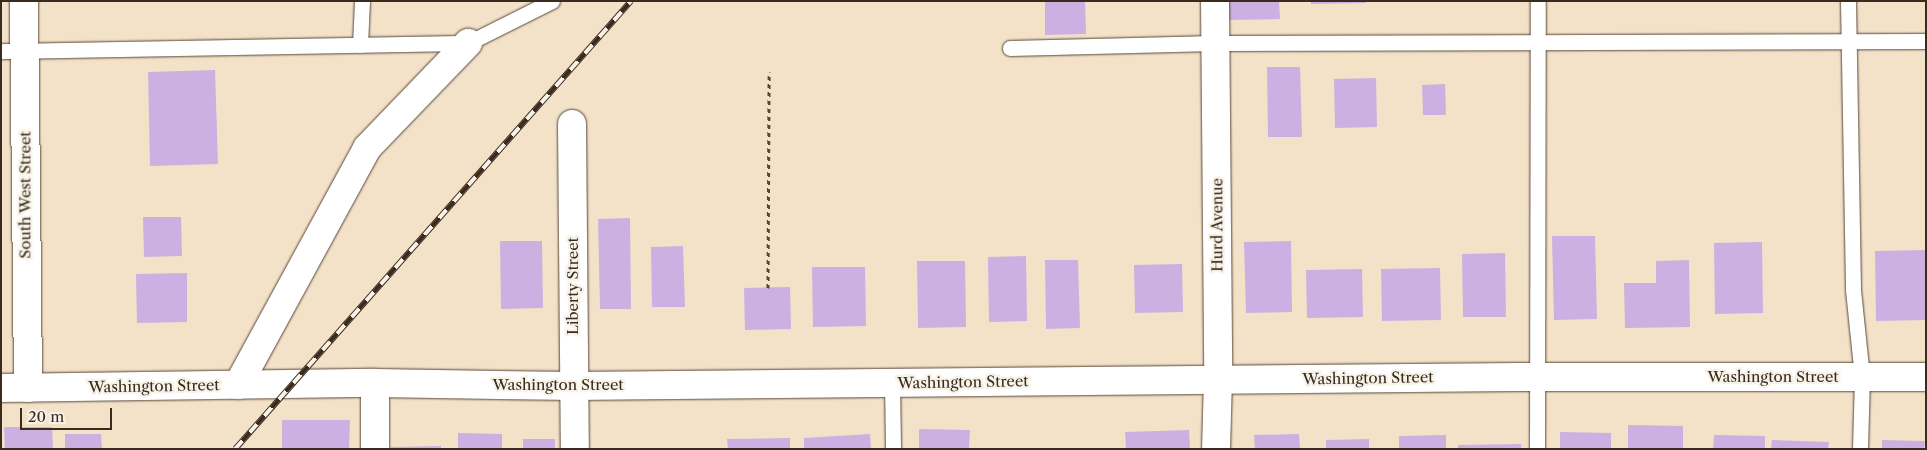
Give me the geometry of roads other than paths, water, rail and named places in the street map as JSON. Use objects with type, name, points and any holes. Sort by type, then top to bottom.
[{"type":"street","name":"South West Street","points":[[24,1],[13,50],[28,388]]},
{"type":"street","name":"Hurd Avenue","points":[[1215,1],[1218,380],[1216,449]]},
{"type":"street","points":[[238,385],[368,148],[468,44]]},
{"type":"street","name":"Liberty Street","points":[[572,124],[575,449]]},
{"type":"street","name":"Washington Street","points":[[1,388],[375,383],[573,386],[1537,377],[1926,377]]},
{"type":"street","points":[[375,383],[375,449]]},
{"type":"lane","points":[[360,45],[362,1]]},
{"type":"lane","points":[[13,50],[468,44],[552,1]]},
{"type":"lane","points":[[1537,449],[1538,1]]},
{"type":"lane","points":[[1848,1],[1853,290],[1862,377],[1860,449]]},
{"type":"lane","points":[[1010,48],[1215,43],[1926,41]]},
{"type":"lane","points":[[892,383],[893,449]]},
{"type":"railway","points":[[235,449],[631,1]]}]
